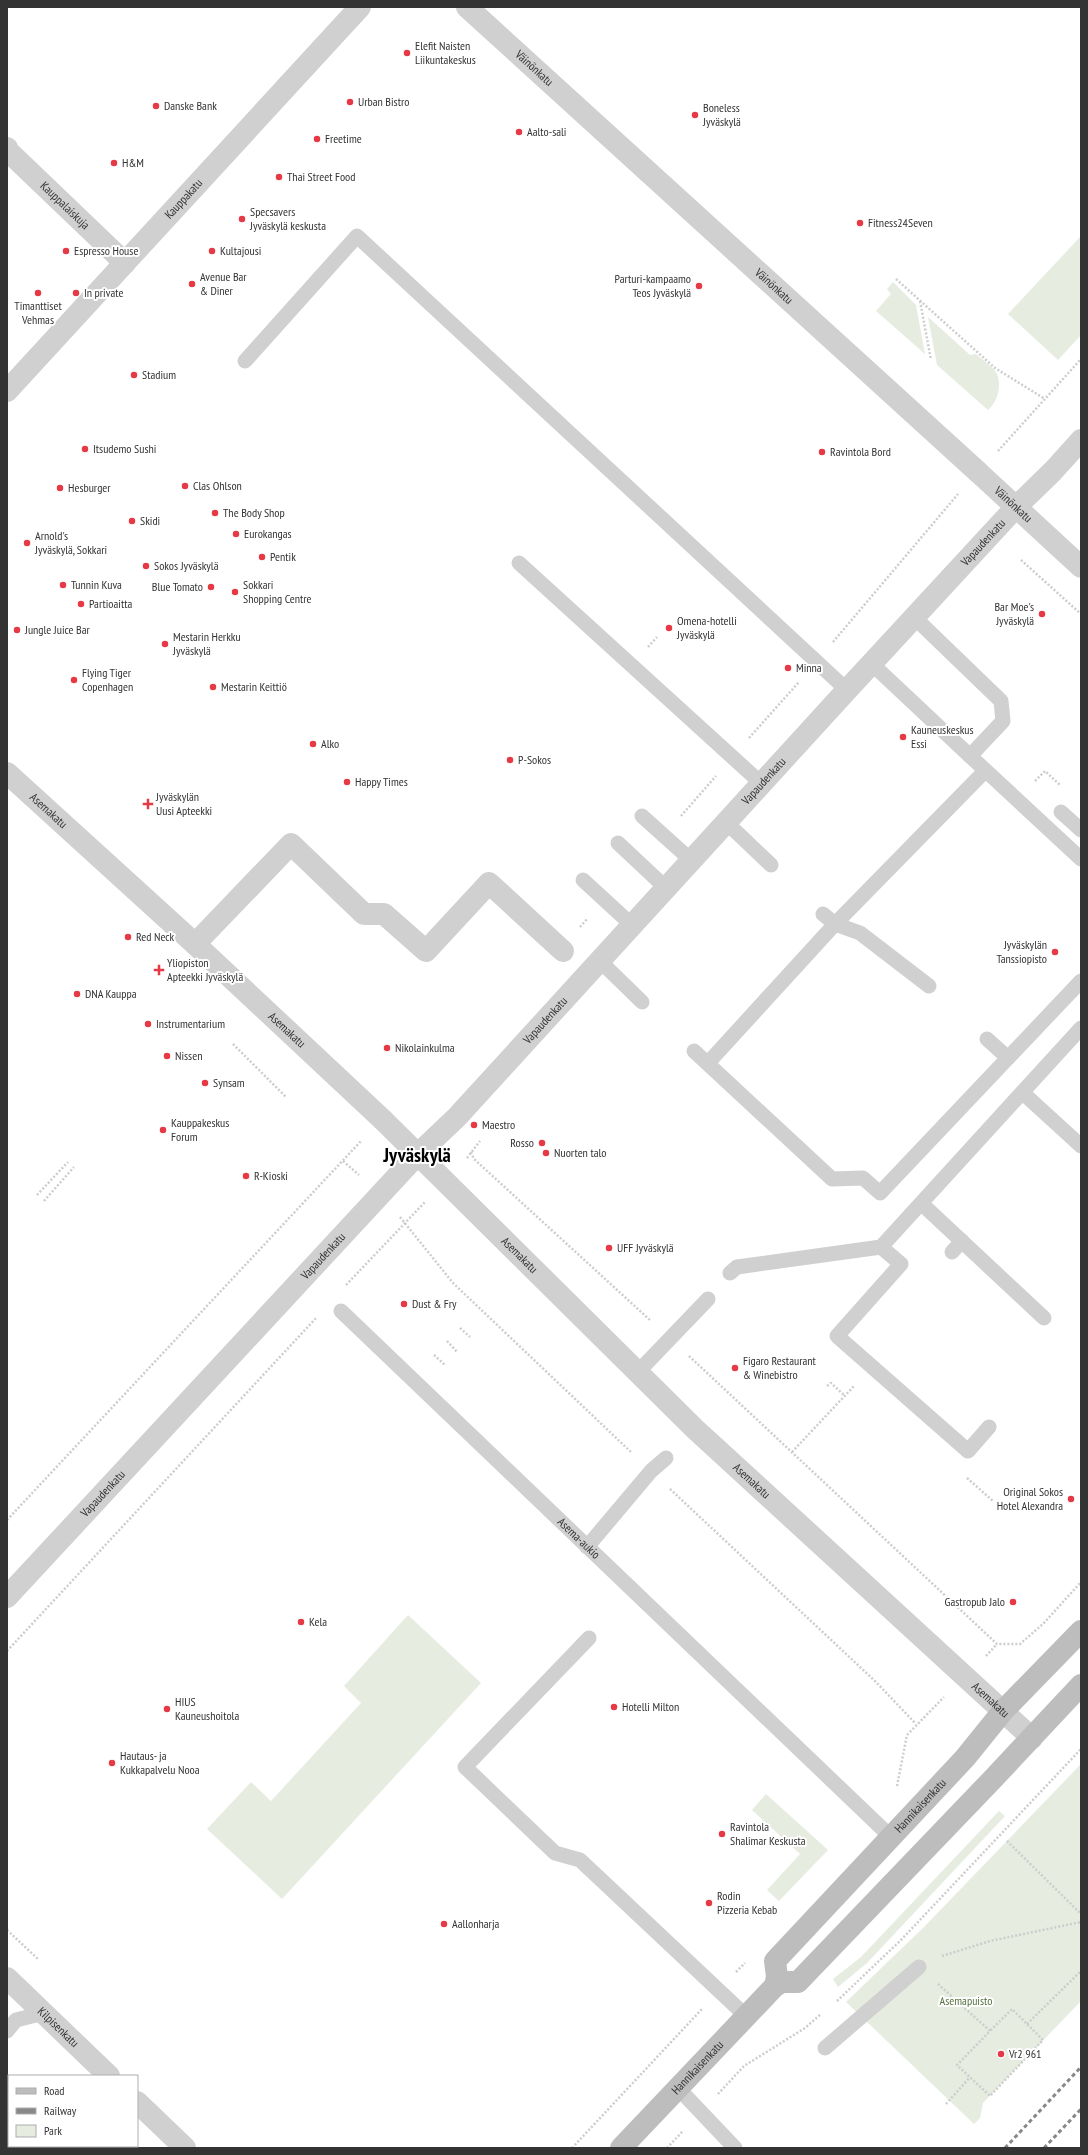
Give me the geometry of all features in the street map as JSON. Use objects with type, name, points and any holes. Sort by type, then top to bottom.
[{"type":"main road","name":"Hannikaisenkatu","points":[[621,2148],[775,1986],[777,1977],[776,1961],[964,1758],[1003,1711],[1081,1632]]},
{"type":"main road","points":[[775,1986],[782,1982],[798,1982],[1081,1685]]},
{"type":"street","name":"Kauppakatu","points":[[7,391],[360,7]]},
{"type":"street","name":"Väinönkatu","points":[[467,7],[1081,567]]},
{"type":"street","name":"Kauppalaiskuja","points":[[7,148],[8,151],[125,263]]},
{"type":"street","name":"Vapaudenkatu","points":[[7,1597],[417,1155],[457,1117],[667,889],[847,690],[1016,507],[1053,471],[1081,440]]},
{"type":"street","name":"Asemakatu","points":[[7,773],[195,944],[382,1120],[695,1429],[1032,1738]]},
{"type":"street","points":[[195,944],[291,844],[364,914],[384,914],[426,951],[489,883],[563,951]]},
{"type":"street","name":"Kilpisenkatu","points":[[7,1978],[108,2075]]},
{"type":"street","points":[[138,2103],[185,2148]]},
{"type":"lane","points":[[245,361],[357,236],[847,690]]},
{"type":"lane","points":[[519,563],[762,784]]},
{"type":"lane","points":[[915,618],[1001,701],[1003,721],[970,756]]},
{"type":"lane","points":[[872,664],[1081,860]]},
{"type":"lane","points":[[708,1063],[835,924],[985,771]]},
{"type":"lane","points":[[1062,812],[1081,830]]},
{"type":"lane","points":[[642,816],[692,861]]},
{"type":"lane","points":[[727,822],[771,865]]},
{"type":"lane","points":[[618,843],[667,889]]},
{"type":"lane","points":[[583,880],[633,926]]},
{"type":"lane","points":[[823,914],[835,924],[860,933],[929,986]]},
{"type":"lane","points":[[600,961],[642,1002]]},
{"type":"lane","points":[[694,1051],[832,1179],[863,1178],[880,1193],[1081,981]]},
{"type":"lane","points":[[730,1273],[737,1266],[881,1247],[922,1204],[1081,1028]]},
{"type":"lane","points":[[987,1039],[1008,1058]]},
{"type":"lane","points":[[1022,1093],[1081,1146]]},
{"type":"lane","points":[[922,1204],[957,1247],[1044,1318]]},
{"type":"lane","points":[[881,1247],[905,1268],[837,1336],[968,1451],[989,1427]]},
{"type":"lane","points":[[637,1373],[708,1299]]},
{"type":"lane","name":"Asema-aukio","points":[[341,1311],[891,1837]]},
{"type":"lane","points":[[587,1547],[651,1471],[666,1458]]},
{"type":"lane","points":[[588,1638],[465,1768],[555,1853],[580,1860],[746,2016]]},
{"type":"lane","points":[[825,2048],[919,1967]]},
{"type":"lane","points":[[10,2021],[44,2013]]},
{"type":"lane","points":[[678,2088],[735,2148]]},
{"type":"path","points":[[896,279],[995,368],[1045,399]]},
{"type":"path","points":[[920,301],[931,360]]},
{"type":"path","points":[[664,836],[817,661],[946,507],[1081,359]]},
{"type":"path","points":[[1021,560],[1081,614]]},
{"type":"path","points":[[648,646],[657,637]]},
{"type":"path","points":[[563,951],[569,939],[604,900]]},
{"type":"path","points":[[233,1044],[286,1097]]},
{"type":"path","points":[[7,1520],[382,1120]]},
{"type":"path","points":[[467,1158],[480,1141]]},
{"type":"path","points":[[471,1152],[474,1159],[671,1339],[997,1644],[1020,1644],[1044,1623],[1081,1582]]},
{"type":"path","points":[[37,1195],[68,1162]]},
{"type":"path","points":[[44,1201],[74,1168]]},
{"type":"path","points":[[345,1286],[427,1200]]},
{"type":"path","points":[[7,1651],[318,1316]]},
{"type":"path","points":[[460,1328],[470,1337]]},
{"type":"path","points":[[447,1341],[458,1352]]},
{"type":"path","points":[[434,1355],[445,1365]]},
{"type":"path","points":[[792,1452],[872,1366]]},
{"type":"path","points":[[827,1386],[831,1383],[844,1396]]},
{"type":"path","points":[[834,2004],[902,1939],[1081,1749]]},
{"type":"path","points":[[1007,1841],[1081,1914]]},
{"type":"path","points":[[990,2031],[919,1967],[938,1957],[990,1941],[1081,1922]]},
{"type":"path","points":[[7,1930],[38,1959]]},
{"type":"path","points":[[1027,2024],[1081,1971]]},
{"type":"path","points":[[1012,2009],[1027,2024],[1044,2040],[990,2096],[957,2065],[1012,2009]]},
{"type":"path","points":[[667,2148],[744,2066],[805,2028],[822,2013]]},
{"type":"path","points":[[946,2104],[970,2077]]},
{"type":"green space","points":[[1081,236],[1081,335],[1058,360],[1008,314]]},
{"type":"green space","points":[[893,282],[916,305],[925,354],[876,311],[891,294],[887,289]]},
{"type":"green space","points":[[928,317],[970,355],[976,354],[997,374],[999,384],[998,394],[994,403],[988,410],[937,365]]},
{"type":"green space","points":[[408,1615],[481,1683],[282,1899],[207,1829],[251,1782],[271,1801],[361,1703],[344,1686]]},
{"type":"green space","name":"Asemapuisto","points":[[1081,1764],[1081,2001],[983,2103],[980,2118],[974,2124],[846,2002],[924,1927]]},
{"type":"green space","points":[[766,1794],[828,1850],[779,1901],[767,1890],[800,1854],[752,1810]]},
{"type":"green space","points":[[999,1811],[1005,1816],[867,1963],[838,1987],[833,1979],[861,1957]]},
{"type":"railway","points":[[1005,2148],[1081,2067]]},
{"type":"railway","points":[[1044,2148],[1081,2109]]},
{"type":"place","name":"Elefit Naisten Liikuntakeskus","points":[[407,53]]},
{"type":"place","name":"Urban Bistro","points":[[350,102]]},
{"type":"place","name":"Danske Bank","points":[[156,106]]},
{"type":"place","name":"Boneless Jyväskylä","points":[[695,115]]},
{"type":"place","name":"Aalto-sali","points":[[519,132]]},
{"type":"place","name":"Freetime","points":[[317,139]]},
{"type":"place","name":"H&M","points":[[114,163]]},
{"type":"place","name":"Thai Street Food","points":[[279,177]]},
{"type":"place","name":"Specsavers Jyväskylä keskusta","points":[[242,219]]},
{"type":"place","name":"Fitness24Seven","points":[[860,223]]},
{"type":"place","name":"Espresso House","points":[[66,251]]},
{"type":"place","name":"Kultajousi","points":[[212,251]]},
{"type":"place","name":"Avenue Bar & Diner","points":[[192,284]]},
{"type":"place","name":"Parturi-kampaamo Teos Jyväskylä","points":[[699,286]]},
{"type":"place","name":"Timanttiset Vehmas","points":[[38,293]]},
{"type":"place","name":"In private","points":[[76,293]]},
{"type":"place","name":"Stadium","points":[[134,375]]},
{"type":"place","name":"Itsudemo Sushi","points":[[85,449]]},
{"type":"place","name":"Ravintola Bord","points":[[822,452]]},
{"type":"place","name":"Clas Ohlson","points":[[185,486]]},
{"type":"place","name":"Hesburger","points":[[60,488]]},
{"type":"place","name":"The Body Shop","points":[[215,513]]},
{"type":"place","name":"Skidi","points":[[132,521]]},
{"type":"place","name":"Eurokangas","points":[[236,534]]},
{"type":"place","name":"Arnold's Jyväskylä, Sokkari","points":[[27,543]]},
{"type":"place","name":"Pentik","points":[[262,557]]},
{"type":"place","name":"Sokos Jyväskylä","points":[[146,566]]},
{"type":"place","name":"Tunnin Kuva","points":[[63,585]]},
{"type":"place","name":"Blue Tomato","points":[[211,587]]},
{"type":"place","name":"Sokkari Shopping Centre","points":[[235,592]]},
{"type":"place","name":"Partioaitta","points":[[81,604]]},
{"type":"place","name":"Bar Moe's Jyväskylä","points":[[1042,614]]},
{"type":"place","name":"Omena-hotelli Jyväskylä","points":[[669,628]]},
{"type":"place","name":"Jungle Juice Bar","points":[[17,630]]},
{"type":"place","name":"Mestarin Herkku Jyväskylä","points":[[165,644]]},
{"type":"place","name":"Minna","points":[[788,668]]},
{"type":"place","name":"Flying Tiger Copenhagen","points":[[74,680]]},
{"type":"place","name":"Mestarin Keittiö","points":[[213,687]]},
{"type":"place","name":"Kauneuskeskus Essi","points":[[903,737]]},
{"type":"place","name":"Alko","points":[[313,744]]},
{"type":"place","name":"P-Sokos","points":[[510,760]]},
{"type":"place","name":"Happy Times","points":[[347,782]]},
{"type":"place","name":"Jyväskylän Uusi Apteekki","points":[[148,804]]},
{"type":"place","name":"Red Neck","points":[[128,937]]},
{"type":"place","name":"Jyväskylän Tanssiopisto","points":[[1055,952]]},
{"type":"place","name":"Yliopiston Apteekki Jyväskylä","points":[[159,970]]},
{"type":"place","name":"DNA Kauppa","points":[[77,994]]},
{"type":"place","name":"Instrumentarium","points":[[148,1024]]},
{"type":"place","name":"Nikolainkulma","points":[[387,1048]]},
{"type":"place","name":"Nissen","points":[[167,1056]]},
{"type":"place","name":"Synsam","points":[[205,1083]]},
{"type":"place","name":"Maestro","points":[[474,1125]]},
{"type":"place","name":"Kauppakeskus Forum","points":[[163,1130]]},
{"type":"place","name":"Rosso","points":[[542,1143]]},
{"type":"place","name":"Nuorten talo","points":[[546,1153]]},
{"type":"place","name":"R-Kioski","points":[[246,1176]]},
{"type":"place","name":"UFF Jyväskylä","points":[[609,1248]]},
{"type":"place","name":"Dust & Fry","points":[[404,1304]]},
{"type":"place","name":"Figaro Restaurant & Winebistro","points":[[735,1368]]},
{"type":"place","name":"Original Sokos Hotel Alexandra","points":[[1071,1499]]},
{"type":"place","name":"Gastropub Jalo","points":[[1013,1602]]},
{"type":"place","name":"Kela","points":[[301,1622]]},
{"type":"place","name":"Hotelli Milton","points":[[614,1707]]},
{"type":"place","name":"HIUS Kauneushoitola","points":[[167,1709]]},
{"type":"place","name":"Hautaus- ja Kukkapalvelu Nooa","points":[[112,1763]]},
{"type":"place","name":"Ravintola Shalimar Keskusta","points":[[722,1834]]},
{"type":"place","name":"Rodin Pizzeria Kebab","points":[[709,1903]]},
{"type":"place","name":"Aallonharja","points":[[444,1924]]},
{"type":"place","name":"Vr2 961","points":[[1001,2054]]},
{"type":"district","name":"Jyväskylä","points":[[417,1155]]}]
